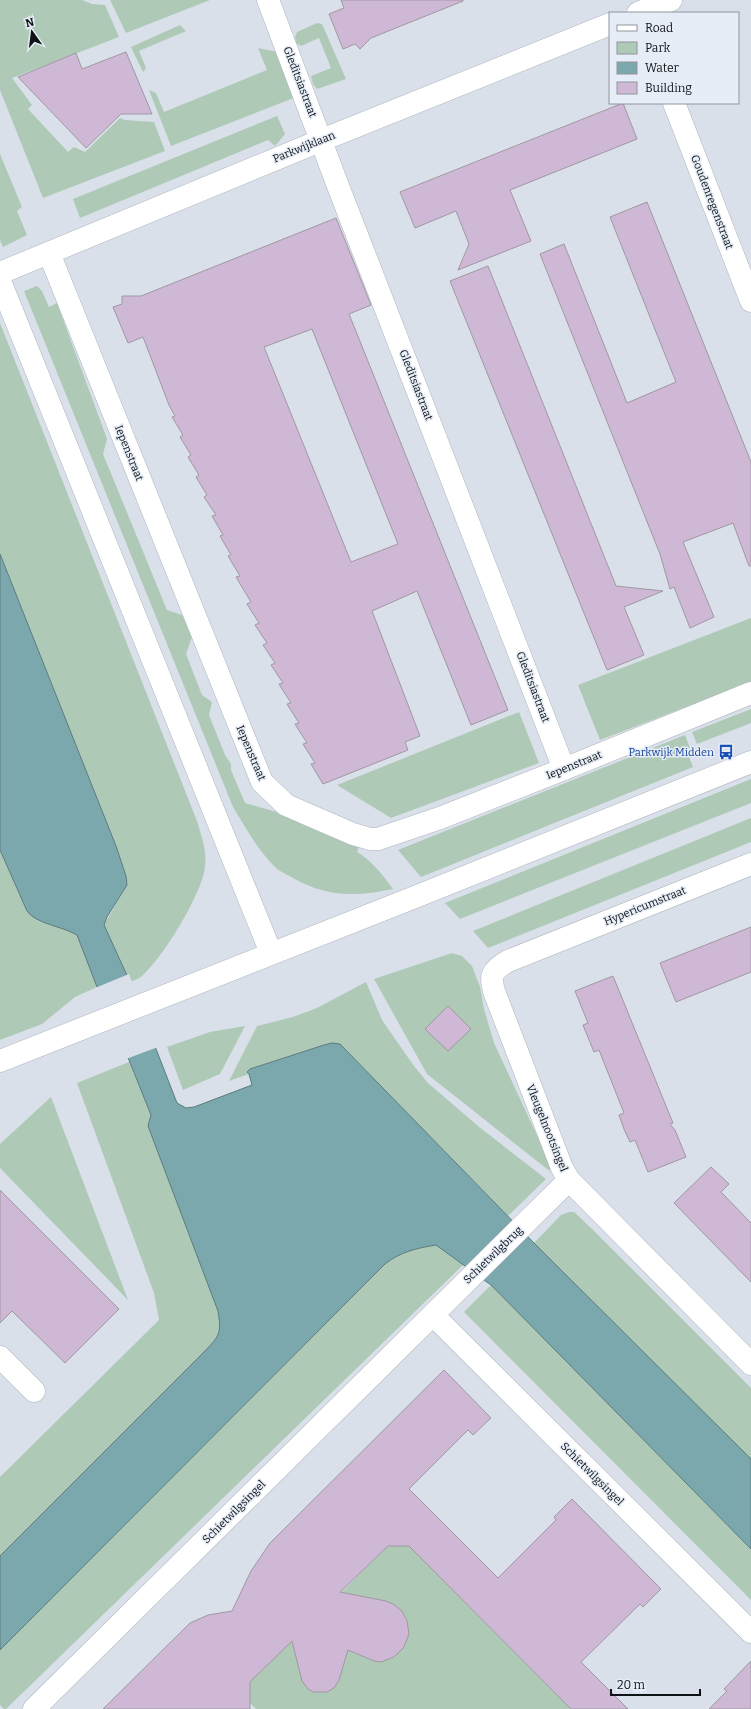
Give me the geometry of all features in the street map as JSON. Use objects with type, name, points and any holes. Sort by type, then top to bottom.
[{"type":"street","name":"Gleditsiastraat","points":[[268,0],[564,769]]},
{"type":"street","points":[[633,0],[638,12]]},
{"type":"street","points":[[641,12],[671,0]]},
{"type":"street","name":"Parkwijklaan","points":[[0,273],[322,140],[609,24]]},
{"type":"street","name":"Goudenregenstraat","points":[[674,104],[751,301]]},
{"type":"street","name":"Iepenstraat","points":[[49,252],[262,782],[286,805],[353,834],[370,839],[378,839],[432,820],[564,769],[751,693]]},
{"type":"street","points":[[0,281],[271,953]]},
{"type":"street","points":[[0,1061],[164,997],[751,762]]},
{"type":"street","name":"Hypericumstraat","points":[[539,947],[751,864]]},
{"type":"street","name":"Vleugelnootsingel","points":[[539,947],[496,968],[491,982],[559,1161],[569,1180],[751,1364]]},
{"type":"street","name":"Schietwilgbrug","points":[[458,1288],[569,1180]]},
{"type":"street","name":"Schietwilgsingel","points":[[34,1709],[434,1315],[458,1288]]},
{"type":"street","name":"Schietwilgsingel","points":[[434,1315],[751,1632]]},
{"type":"street","points":[[0,1358],[34,1391]]},
{"type":"green space","points":[[0,0],[82,0],[92,4],[105,5],[119,37],[12,78],[32,105],[28,109],[68,152],[74,147],[85,152],[120,118],[125,120],[154,122],[165,151],[43,198],[0,90]]},
{"type":"green space","points":[[110,0],[210,0],[126,33]]},
{"type":"green space","points":[[317,23],[322,24],[346,79],[317,89],[313,84],[311,76],[331,68],[319,38],[301,46],[296,43],[295,37],[297,32]]},
{"type":"green space","points":[[180,25],[186,31],[139,51],[146,68],[143,72],[131,47]]},
{"type":"green space","points":[[258,48],[278,52],[296,97],[171,146],[149,90],[156,93],[164,112],[267,70]]},
{"type":"green space","points":[[277,116],[285,134],[275,146],[268,140],[80,218],[73,199]]},
{"type":"green space","points":[[0,154],[22,207],[17,211],[27,235],[3,247],[0,240]]},
{"type":"green space","points":[[37,286],[42,291],[49,307],[57,303],[107,439],[103,454],[167,610],[182,615],[192,637],[186,654],[202,695],[212,702],[209,715],[225,755],[231,764],[231,770],[245,803],[280,813],[304,825],[359,846],[357,852],[377,869],[393,889],[379,892],[342,894],[317,889],[293,878],[277,869],[264,855],[233,807],[24,291]]},
{"type":"green space","points":[[0,323],[202,837],[205,866],[203,878],[197,892],[180,925],[160,955],[141,977],[130,982],[104,925],[127,885],[126,876],[116,846],[0,554]]},
{"type":"green space","points":[[751,618],[751,682],[600,740],[578,685]]},
{"type":"green space","points":[[751,709],[751,723],[697,744],[692,732]]},
{"type":"green space","points":[[519,712],[539,763],[391,818],[337,785]]},
{"type":"green space","points":[[685,735],[690,748],[686,749],[693,767],[421,877],[398,850]]},
{"type":"green space","points":[[751,779],[751,803],[460,919],[445,903]]},
{"type":"green space","points":[[751,818],[751,842],[488,948],[473,931]]},
{"type":"green space","points":[[0,851],[27,911],[39,920],[59,926],[77,935],[97,987],[75,997],[42,1024],[0,1040]]},
{"type":"green space","points":[[452,953],[462,956],[472,966],[480,987],[484,1009],[494,1043],[554,1172],[547,1169],[427,1074],[374,979]]},
{"type":"green space","points":[[366,982],[382,1020],[414,1066],[428,1083],[478,1126],[546,1179],[508,1216],[340,1044],[324,1045],[250,1069],[247,1072],[249,1074],[229,1081],[257,1026],[293,1017],[317,1008]]},
{"type":"green space","points":[[245,1026],[220,1074],[183,1090],[167,1047],[210,1032]]},
{"type":"green space","points":[[129,1062],[151,1115],[218,1311],[220,1325],[218,1335],[213,1343],[0,1556],[0,1477],[159,1320],[154,1293],[77,1083]]},
{"type":"green space","points":[[51,1097],[128,1300],[0,1168],[0,1144]]},
{"type":"green space","points":[[574,1212],[592,1229],[751,1388],[751,1459],[534,1243],[561,1215]]},
{"type":"green space","points":[[436,1244],[463,1265],[6,1709],[4,1709],[0,1705],[0,1650],[385,1264],[403,1253]]},
{"type":"green space","points":[[491,1285],[751,1549],[751,1600],[464,1312]]},
{"type":"green space","points":[[388,1546],[409,1546],[571,1709],[256,1709],[250,1703],[250,1682]]},
{"type":"water","points":[[0,554],[116,846],[126,876],[127,885],[107,917],[104,925],[130,982],[177,1103],[186,1108],[194,1107],[252,1085],[247,1072],[250,1069],[324,1045],[332,1043],[340,1044],[534,1243],[751,1459],[751,1549],[491,1285],[436,1245],[409,1251],[397,1256],[385,1264],[0,1650],[0,1556],[213,1343],[218,1335],[220,1325],[218,1311],[148,1126],[151,1115],[102,993],[97,987],[77,935],[36,919],[27,911],[0,850]]},
{"type":"pier","points":[[129,974],[158,1047],[126,1059],[100,994],[95,988]]},
{"type":"building","points":[[341,0],[463,1],[371,38],[360,49],[355,44],[343,49],[329,14],[344,8]]},
{"type":"building","points":[[126,52],[152,114],[121,114],[86,148],[18,77],[76,53],[82,69]]},
{"type":"building","points":[[620,104],[623,104],[637,139],[510,190],[531,241],[458,270],[469,244],[456,211],[415,228],[400,192]]},
{"type":"building","points":[[647,202],[751,462],[751,566],[749,566],[733,523],[683,542],[714,617],[690,628],[674,587],[670,589],[660,554],[540,254],[564,244],[627,403],[676,382],[610,217]]},
{"type":"building","points":[[336,218],[371,305],[349,314],[508,710],[471,725],[417,591],[372,611],[420,736],[405,742],[408,750],[323,784],[311,764],[315,763],[303,744],[307,743],[295,724],[299,723],[287,704],[291,703],[279,684],[283,683],[271,665],[275,663],[263,645],[267,643],[255,625],[259,623],[247,604],[251,602],[236,577],[240,576],[228,556],[231,555],[220,536],[223,535],[212,516],[216,515],[204,497],[207,495],[196,477],[199,475],[188,457],[191,455],[180,437],[183,435],[172,417],[175,416],[169,405],[143,337],[128,343],[113,307],[122,304],[122,296],[141,296]],"holes":[[[312,329],[398,544],[351,562],[264,347]]]},
{"type":"building","points":[[488,266],[616,586],[663,591],[624,607],[644,655],[607,670],[450,281]]},
{"type":"building","points":[[751,927],[751,972],[676,1002],[660,963]]},
{"type":"building","points":[[613,976],[673,1123],[670,1124],[675,1130],[686,1157],[648,1172],[635,1140],[630,1142],[624,1129],[619,1115],[624,1113],[599,1050],[594,1052],[583,1025],[588,1023],[575,991]]},
{"type":"building","points":[[448,1006],[471,1029],[448,1051],[425,1029]]},
{"type":"building","points":[[711,1167],[729,1184],[721,1192],[751,1223],[751,1282],[674,1203]]},
{"type":"building","points":[[0,1190],[119,1309],[65,1363],[12,1311],[0,1323]]},
{"type":"building","points":[[444,1370],[491,1418],[473,1435],[468,1430],[409,1489],[498,1578],[556,1520],[554,1517],[572,1499],[661,1589],[643,1607],[640,1604],[581,1662],[628,1709],[571,1709],[409,1546],[388,1546],[340,1592],[386,1601],[402,1611],[407,1621],[409,1634],[404,1647],[394,1657],[381,1662],[374,1661],[348,1650],[339,1680],[334,1688],[327,1692],[313,1692],[308,1689],[302,1681],[292,1641],[250,1682],[250,1709],[103,1709],[190,1623],[208,1615],[232,1611],[251,1571],[270,1543]]},
{"type":"building","points":[[751,1661],[751,1709],[709,1709],[727,1691],[724,1689]]},
{"type":"place","name":"Parkwijk Midden","points":[[726,752]]}]
